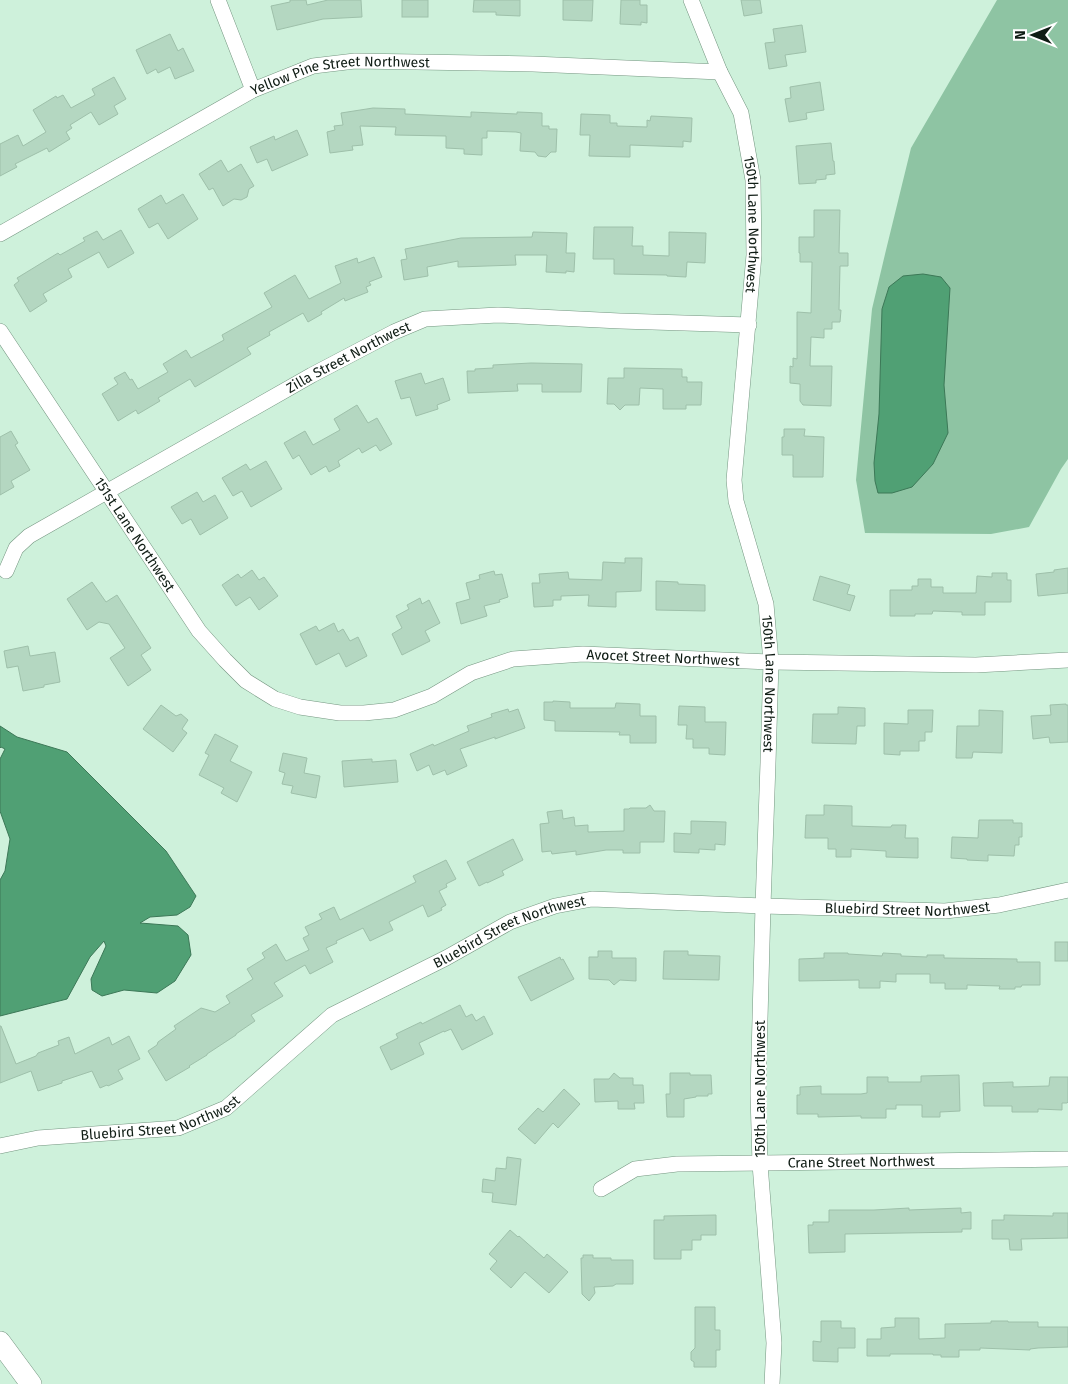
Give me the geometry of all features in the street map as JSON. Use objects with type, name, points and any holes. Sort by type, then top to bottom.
[{"type":"street","points":[[218,0],[253,90]]},
{"type":"street","name":"150th Lane Northwest","points":[[691,0],[720,72],[741,113],[753,180],[754,255],[734,480],[736,501],[766,604],[771,662],[758,1094],[760,1164],[774,1343],[772,1384]]},
{"type":"street","name":"Yellow Pine Street Northwest","points":[[0,234],[253,90],[314,66],[355,61],[533,64],[720,72]]},
{"type":"street","name":"Zilla Street Northwest","points":[[6,571],[16,548],[29,536],[312,375],[394,332],[425,319],[498,315],[749,325]]},
{"type":"street","name":"151st Lane Northwest","points":[[0,331],[199,631],[246,681],[275,699],[300,707]]},
{"type":"street","name":"Avocet Street Northwest","points":[[300,707],[340,713],[394,710],[432,696],[471,673],[513,659],[583,654],[771,662],[976,665],[1068,660]]},
{"type":"street","name":"Bluebird Street Northwest","points":[[0,1146],[38,1138],[178,1128],[226,1108],[332,1015],[446,958],[510,922],[555,906],[592,899],[763,906],[945,910],[999,905],[1068,890]]},
{"type":"street","name":"Crane Street Northwest","points":[[601,1189],[635,1169],[677,1164],[1068,1158]]},
{"type":"street","points":[[0,1342],[31,1384]]},
{"type":"shaded area","points":[[997,0],[1068,0],[1068,459],[1029,527],[991,534],[865,533],[856,480],[872,309],[911,148]]},
{"type":"shaded area","points":[[923,274],[941,277],[950,288],[944,385],[948,433],[933,464],[912,487],[892,493],[878,493],[874,463],[879,414],[882,309],[889,287],[903,276]]},
{"type":"shaded area","points":[[0,726],[17,737],[67,752],[166,851],[196,896],[190,907],[177,915],[150,917],[140,923],[178,926],[188,935],[191,955],[175,981],[157,993],[124,990],[102,996],[92,990],[91,979],[106,946],[104,941],[90,957],[67,999],[0,1016],[0,880],[5,871],[10,839],[0,811],[0,759],[5,749],[0,748]]},
{"type":"building","points":[[290,0],[306,0],[307,5],[328,0],[361,0],[362,17],[323,19],[277,30],[271,6],[290,2]]},
{"type":"building","points":[[402,0],[428,0],[428,17],[402,17]]},
{"type":"building","points":[[474,0],[520,0],[520,16],[496,15],[496,12],[473,12]]},
{"type":"building","points":[[563,0],[593,0],[592,21],[563,20]]},
{"type":"building","points":[[621,0],[640,0],[640,5],[647,5],[647,23],[641,22],[641,25],[620,24]]},
{"type":"building","points":[[741,0],[760,0],[762,13],[744,16]]},
{"type":"building","points":[[802,25],[806,52],[785,55],[787,66],[769,69],[765,43],[775,42],[773,29]]},
{"type":"building","points":[[170,34],[178,51],[183,48],[194,71],[175,79],[170,67],[158,73],[156,69],[147,74],[136,50]]},
{"type":"building","points":[[114,77],[126,99],[114,106],[118,114],[99,125],[91,112],[70,125],[72,128],[66,132],[70,139],[49,152],[47,148],[15,164],[17,167],[0,176],[0,144],[18,135],[23,146],[46,132],[33,110],[56,96],[57,98],[63,95],[71,108],[95,95],[92,89]]},
{"type":"building","points":[[820,82],[824,110],[806,113],[807,119],[789,122],[785,99],[791,98],[790,87]]},
{"type":"building","points":[[373,108],[405,109],[405,114],[471,117],[471,112],[542,113],[542,126],[549,126],[549,129],[557,129],[556,152],[551,152],[546,157],[538,156],[535,152],[520,151],[521,133],[516,132],[487,131],[487,138],[482,138],[482,155],[464,154],[464,149],[446,148],[446,136],[395,135],[396,127],[360,126],[363,145],[352,146],[353,150],[330,153],[327,132],[335,130],[334,126],[343,125],[341,113]]},
{"type":"building","points":[[581,114],[610,115],[610,123],[617,123],[617,126],[647,127],[647,120],[650,121],[651,116],[692,118],[691,142],[683,141],[683,147],[630,145],[630,157],[589,156],[590,135],[580,135]]},
{"type":"building","points":[[297,130],[308,155],[272,171],[267,159],[257,163],[250,147],[274,136],[275,140]]},
{"type":"building","points":[[831,143],[835,174],[826,175],[826,179],[816,180],[816,183],[799,184],[796,146]]},
{"type":"building","points":[[221,160],[228,172],[241,164],[254,186],[249,189],[247,197],[241,200],[234,199],[223,206],[213,188],[209,190],[199,174]]},
{"type":"building","points":[[183,194],[198,219],[168,239],[158,223],[149,228],[138,209],[161,195],[166,204]]},
{"type":"building","points":[[814,210],[840,210],[839,253],[848,253],[848,266],[840,266],[840,322],[832,322],[832,329],[824,329],[824,338],[811,337],[810,366],[832,366],[831,406],[803,405],[800,401],[800,384],[790,383],[790,366],[793,367],[793,358],[797,359],[797,312],[811,313],[812,262],[800,262],[799,237],[814,237]]},
{"type":"building","points":[[594,227],[633,227],[632,246],[643,246],[643,255],[669,256],[669,232],[706,233],[705,263],[687,262],[686,277],[614,274],[614,259],[593,259]]},
{"type":"building","points":[[121,230],[134,253],[108,268],[99,252],[68,269],[72,277],[43,294],[47,301],[30,312],[14,285],[19,281],[17,278],[58,253],[60,255],[85,241],[83,238],[97,231],[103,240]]},
{"type":"building","points":[[533,232],[567,233],[566,253],[575,253],[574,272],[546,272],[547,255],[515,255],[516,265],[458,267],[458,261],[427,267],[428,276],[404,280],[401,260],[407,259],[405,249],[461,238],[532,237]]},
{"type":"building","points":[[374,257],[382,277],[369,282],[371,285],[366,287],[368,292],[345,301],[344,298],[308,322],[303,313],[269,332],[270,335],[247,348],[251,354],[195,387],[190,379],[158,398],[160,401],[138,414],[136,410],[118,421],[102,394],[118,384],[114,378],[125,372],[138,389],[168,372],[163,364],[186,350],[191,358],[224,340],[222,335],[272,307],[264,293],[295,275],[309,299],[341,283],[335,266],[357,258],[358,263]]},
{"type":"building","points":[[531,363],[582,364],[581,392],[542,392],[542,384],[517,384],[518,391],[468,393],[467,371],[493,368],[493,365]]},
{"type":"building","points":[[624,368],[682,369],[682,377],[687,377],[687,382],[702,382],[701,405],[686,405],[686,409],[663,409],[663,389],[640,388],[639,405],[625,405],[620,410],[614,404],[607,404],[608,378],[624,378]]},
{"type":"building","points":[[421,373],[425,384],[443,378],[450,400],[437,405],[438,409],[416,416],[410,397],[401,399],[395,381]]},
{"type":"building","points":[[357,405],[368,423],[377,418],[392,444],[380,451],[376,445],[362,453],[359,448],[338,461],[340,466],[329,472],[326,466],[311,475],[299,455],[293,459],[284,443],[305,431],[313,445],[340,430],[334,419]]},
{"type":"building","points":[[784,429],[805,429],[804,436],[824,437],[823,477],[793,477],[793,455],[782,455]]},
{"type":"building","points":[[11,431],[18,443],[15,445],[30,470],[11,481],[14,487],[0,495],[0,437]]},
{"type":"building","points":[[266,461],[282,489],[251,507],[242,491],[233,496],[222,478],[246,464],[250,470]]},
{"type":"building","points":[[197,492],[203,502],[215,495],[228,518],[200,535],[191,519],[182,524],[171,507]]},
{"type":"building","points":[[625,558],[642,558],[641,591],[616,592],[616,607],[588,606],[589,595],[561,596],[561,600],[553,600],[553,606],[534,607],[532,583],[540,583],[539,574],[568,572],[569,579],[602,580],[603,562],[625,563]]},
{"type":"building","points":[[1068,568],[1068,593],[1038,596],[1036,574]]},
{"type":"building","points":[[252,570],[259,580],[264,577],[278,596],[259,610],[250,597],[236,606],[222,585],[238,574],[241,578]]},
{"type":"building","points":[[494,571],[495,575],[502,574],[508,597],[499,600],[500,602],[484,606],[487,616],[461,624],[456,603],[470,599],[466,583],[480,579],[479,575]]},
{"type":"building","points":[[992,573],[1007,573],[1007,580],[1011,580],[1011,602],[985,602],[985,615],[962,615],[962,612],[933,611],[932,614],[915,614],[915,616],[890,616],[890,590],[912,590],[912,586],[918,586],[918,579],[931,579],[931,587],[943,587],[943,593],[976,593],[977,576],[992,577]]},
{"type":"building","points":[[820,576],[850,585],[847,594],[855,596],[850,611],[813,600]]},
{"type":"building","points":[[656,581],[705,585],[705,611],[656,610]]},
{"type":"building","points":[[92,582],[106,602],[117,595],[151,648],[141,655],[151,670],[128,686],[110,658],[125,648],[109,624],[99,622],[87,630],[67,599]]},
{"type":"building","points":[[420,598],[422,604],[429,600],[440,623],[425,631],[430,641],[402,655],[392,634],[402,628],[396,616],[409,609],[407,605]]},
{"type":"building","points":[[334,623],[338,632],[343,629],[350,641],[358,637],[367,656],[346,667],[339,653],[316,665],[300,634],[316,626],[319,631]]},
{"type":"building","points":[[28,646],[30,656],[55,652],[60,682],[23,691],[18,666],[7,668],[4,651]]},
{"type":"building","points":[[544,702],[570,702],[570,708],[615,708],[616,703],[640,704],[640,716],[656,716],[656,743],[630,743],[630,735],[619,735],[620,732],[555,731],[555,721],[544,720]]},
{"type":"building","points":[[161,705],[176,716],[181,714],[188,720],[182,729],[187,733],[173,752],[143,729]]},
{"type":"building","points":[[1050,705],[1068,705],[1068,742],[1050,743],[1049,737],[1033,739],[1031,716],[1051,715]]},
{"type":"building","points":[[679,706],[705,707],[705,722],[726,722],[725,755],[709,754],[709,748],[693,748],[693,739],[686,739],[687,725],[678,725]]},
{"type":"building","points":[[838,707],[865,708],[865,726],[857,726],[856,744],[812,743],[813,714],[838,714]]},
{"type":"building","points":[[508,709],[509,712],[518,709],[525,728],[460,749],[467,766],[447,775],[445,770],[433,775],[429,765],[417,771],[410,754],[469,731],[467,726],[492,717],[491,714]]},
{"type":"building","points":[[908,710],[933,710],[932,732],[925,732],[925,741],[919,741],[919,751],[900,751],[900,755],[884,754],[884,723],[908,724]]},
{"type":"building","points":[[979,710],[1003,711],[1002,753],[973,752],[972,758],[956,758],[957,726],[979,726]]},
{"type":"building","points":[[215,734],[238,746],[230,761],[252,772],[237,802],[221,793],[224,788],[199,775],[209,755],[205,753]]},
{"type":"building","points":[[283,753],[307,758],[304,773],[320,776],[316,798],[291,793],[293,786],[282,784],[285,773],[279,771]]},
{"type":"building","points":[[372,759],[372,762],[396,760],[398,782],[344,787],[342,761]]},
{"type":"building","points":[[650,805],[654,811],[665,811],[664,842],[640,842],[640,853],[623,853],[623,850],[606,850],[576,855],[576,851],[552,854],[551,851],[542,852],[540,824],[549,823],[547,812],[562,810],[563,819],[574,817],[575,826],[588,825],[588,832],[624,831],[624,809],[646,808]]},
{"type":"building","points":[[824,805],[852,806],[852,826],[891,827],[892,825],[906,825],[905,838],[918,838],[918,858],[886,857],[886,851],[851,849],[851,857],[836,857],[836,849],[828,849],[828,838],[805,838],[806,815],[824,815]]},
{"type":"building","points":[[979,820],[1013,820],[1013,823],[1022,823],[1022,837],[1019,837],[1019,845],[1015,845],[1014,856],[988,855],[988,861],[951,858],[952,837],[978,838]]},
{"type":"building","points":[[691,821],[726,822],[725,845],[715,844],[715,850],[699,849],[699,853],[674,852],[674,833],[691,834]]},
{"type":"building","points":[[513,839],[523,860],[502,871],[504,875],[479,886],[467,862]]},
{"type":"building","points":[[446,860],[456,879],[446,884],[447,887],[439,891],[446,905],[441,908],[442,910],[428,917],[423,905],[389,922],[393,930],[370,941],[363,928],[336,941],[337,943],[326,948],[333,962],[310,974],[305,965],[274,983],[283,996],[251,1015],[255,1021],[236,1035],[166,1081],[148,1051],[176,1029],[174,1026],[201,1008],[215,1012],[230,1003],[226,996],[253,979],[247,969],[265,958],[262,953],[276,944],[286,961],[309,950],[303,938],[309,935],[305,927],[322,919],[319,914],[334,907],[340,920],[416,882],[413,876]]},
{"type":"building","points":[[1055,942],[1068,942],[1068,961],[1055,961]]},
{"type":"building","points":[[598,951],[612,951],[612,958],[636,958],[636,981],[620,980],[614,985],[609,980],[589,979],[589,957],[598,957]]},
{"type":"building","points":[[664,951],[688,951],[688,955],[720,956],[719,980],[663,979]]},
{"type":"building","points":[[824,953],[882,956],[883,953],[927,957],[927,955],[944,955],[944,958],[1017,959],[1017,962],[1040,962],[1040,985],[1022,985],[1021,987],[1015,987],[1015,989],[999,989],[1000,986],[967,985],[967,989],[945,989],[945,983],[930,983],[930,974],[896,974],[896,982],[880,981],[880,988],[859,988],[859,980],[799,981],[799,959],[824,958]]},
{"type":"building","points":[[560,957],[574,979],[531,1001],[518,977]]},
{"type":"building","points":[[460,1005],[466,1017],[472,1014],[476,1021],[484,1016],[493,1034],[462,1050],[451,1029],[444,1031],[419,1043],[424,1054],[391,1070],[380,1047],[398,1038],[396,1034],[421,1022],[422,1024]]},
{"type":"building","points":[[0,1026],[16,1064],[59,1045],[58,1041],[69,1037],[75,1054],[109,1037],[112,1045],[129,1036],[140,1059],[118,1070],[123,1079],[100,1088],[92,1071],[38,1091],[31,1071],[0,1083]]},
{"type":"building","points":[[614,1073],[620,1078],[633,1078],[633,1085],[643,1085],[644,1103],[634,1103],[635,1109],[618,1109],[618,1101],[595,1102],[594,1079],[609,1079]]},
{"type":"building","points":[[670,1073],[711,1075],[712,1094],[684,1099],[684,1117],[667,1117],[666,1094],[670,1094]]},
{"type":"building","points":[[959,1075],[960,1111],[940,1112],[940,1117],[922,1117],[922,1105],[896,1105],[896,1109],[886,1109],[886,1118],[861,1118],[861,1116],[818,1117],[818,1114],[797,1114],[797,1095],[800,1095],[800,1087],[821,1086],[821,1094],[861,1094],[867,1093],[867,1077],[888,1077],[888,1082],[921,1082],[921,1076]]},
{"type":"building","points":[[1050,1077],[1068,1077],[1068,1102],[1062,1103],[1062,1110],[1038,1109],[1038,1112],[1012,1112],[1012,1106],[984,1106],[983,1083],[1013,1082],[1013,1087],[1049,1086]]},
{"type":"building","points":[[564,1089],[580,1104],[558,1128],[553,1123],[535,1144],[518,1129],[538,1108],[543,1112]]},
{"type":"building","points":[[507,1157],[521,1159],[516,1205],[492,1202],[493,1193],[482,1192],[483,1179],[495,1181],[496,1168],[506,1169]]},
{"type":"building","points":[[909,1208],[909,1210],[961,1208],[961,1213],[971,1212],[971,1229],[962,1229],[962,1232],[845,1234],[845,1252],[809,1253],[808,1225],[813,1225],[813,1222],[829,1222],[829,1210]]},
{"type":"building","points":[[1053,1213],[1068,1213],[1068,1238],[1021,1239],[1022,1250],[1010,1250],[1009,1239],[992,1239],[992,1220],[1004,1220],[1004,1215],[1053,1216]]},
{"type":"building","points":[[716,1215],[716,1235],[701,1235],[701,1240],[692,1240],[692,1250],[681,1250],[681,1259],[654,1259],[654,1220],[664,1220],[664,1216]]},
{"type":"building","points":[[510,1230],[544,1258],[547,1254],[568,1272],[549,1293],[525,1272],[511,1288],[490,1269],[497,1261],[489,1254]]},
{"type":"building","points":[[583,1255],[593,1255],[593,1258],[611,1258],[611,1260],[633,1260],[633,1284],[594,1287],[595,1293],[589,1301],[582,1294],[581,1258],[583,1258]]},
{"type":"building","points":[[695,1307],[715,1307],[715,1330],[720,1330],[720,1350],[716,1350],[716,1367],[694,1367],[694,1362],[691,1360],[691,1352],[695,1348]]},
{"type":"building","points":[[895,1318],[919,1318],[919,1339],[945,1338],[945,1324],[1008,1321],[1038,1322],[1038,1327],[1068,1327],[1068,1347],[1030,1350],[980,1348],[980,1350],[959,1350],[959,1357],[941,1357],[941,1355],[933,1354],[867,1356],[867,1339],[881,1339],[881,1328],[895,1327]]},
{"type":"building","points":[[821,1321],[841,1321],[841,1328],[855,1328],[855,1348],[838,1348],[838,1362],[813,1361],[813,1341],[821,1342]]}]
